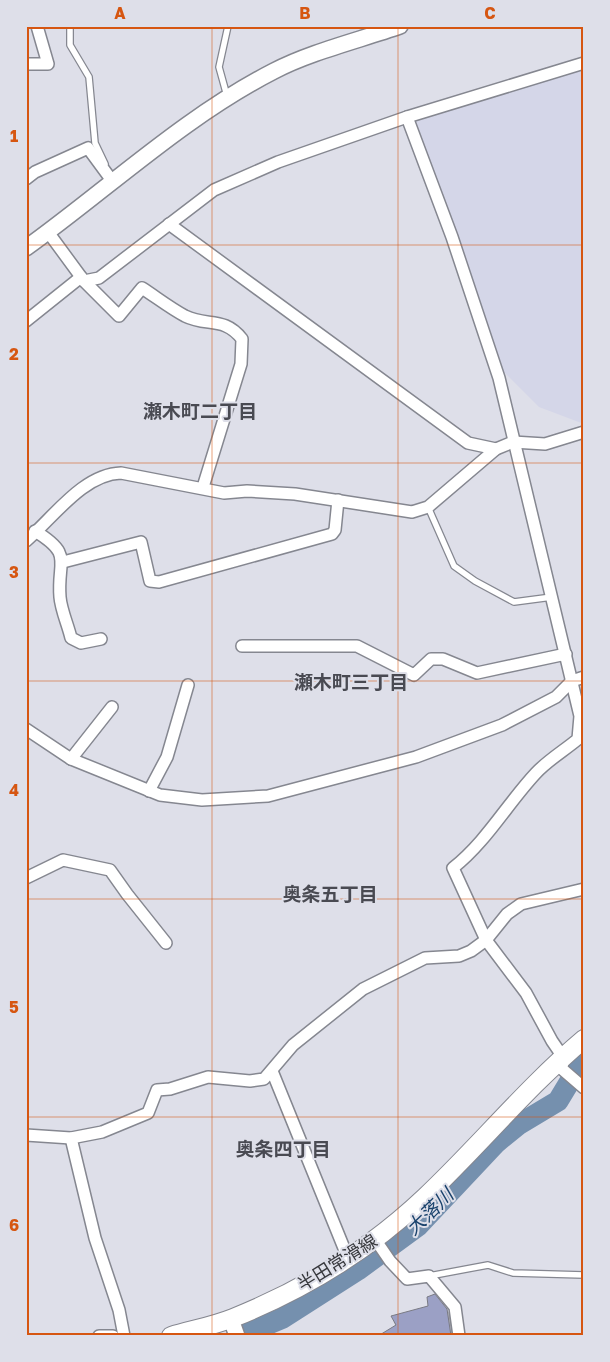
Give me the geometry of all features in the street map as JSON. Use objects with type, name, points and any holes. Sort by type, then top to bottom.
[{"type":"main road","name":"半田常滑線","points":[[170,1336],[190,1333],[277,1298],[348,1258],[378,1244],[563,1056],[584,1039]]},
{"type":"street","points":[[26,64],[48,64],[37,26]]},
{"type":"street","points":[[26,248],[48,232],[110,179],[227,98],[275,70],[400,26]]},
{"type":"street","points":[[26,320],[82,279],[99,278],[214,190],[278,162],[406,117],[584,63]]},
{"type":"street","points":[[406,117],[442,209],[496,370],[580,716],[578,739],[538,771],[492,830],[469,855],[453,868],[486,940],[526,993],[552,1041],[563,1056],[562,1069],[575,1081]]},
{"type":"street","points":[[26,179],[35,172],[88,148],[110,179]]},
{"type":"street","points":[[169,224],[257,286],[468,443],[496,448]]},
{"type":"street","points":[[48,232],[82,279],[119,316],[142,288],[186,316],[216,321],[233,328],[242,338],[241,364],[203,487]]},
{"type":"street","points":[[26,541],[83,487],[107,475],[121,473],[224,492],[247,491],[295,494],[412,512],[428,507],[496,448],[513,442],[545,444],[584,432]]},
{"type":"street","points":[[63,562],[141,542],[150,581],[158,582],[332,534],[335,530],[338,500]]},
{"type":"street","points":[[35,531],[54,542],[63,562],[60,597],[71,638],[80,643],[101,639]]},
{"type":"street","points":[[242,646],[357,646],[414,675],[431,659],[444,659],[477,673],[566,654]]},
{"type":"street","points":[[26,730],[71,759],[160,795],[202,800],[268,796],[416,757],[502,725],[556,697],[572,681],[584,677]]},
{"type":"street","points":[[149,791],[167,757],[188,685]]},
{"type":"street","points":[[71,759],[112,707]]},
{"type":"street","points":[[26,878],[63,860],[110,870],[126,894],[166,943]]},
{"type":"street","points":[[26,1134],[71,1138],[102,1132],[148,1113],[157,1090],[170,1089],[208,1077],[250,1081],[264,1079],[293,1045],[363,989],[418,960],[459,956],[471,951],[486,940],[506,914],[520,904],[584,889]]},
{"type":"street","points":[[272,1071],[348,1258]]},
{"type":"street","points":[[71,1138],[95,1238],[119,1310],[124,1336]]},
{"type":"street","points":[[378,1244],[390,1261],[407,1279],[429,1276],[455,1307],[459,1336]]},
{"type":"street","points":[[231,1318],[237,1336]]},
{"type":"street","points":[[99,1336],[113,1336]]},
{"type":"lane","points":[[70,26],[70,45],[88,77],[94,143],[110,179]]},
{"type":"lane","points":[[227,98],[219,67],[228,26]]},
{"type":"lane","points":[[428,507],[454,566],[476,582],[514,602],[552,598]]},
{"type":"lane","points":[[429,1276],[488,1265],[513,1273],[584,1275]]},
{"type":"shaded area","points":[[584,63],[584,424],[539,407],[494,362],[407,117]]},
{"type":"building","points":[[435,1294],[447,1309],[451,1336],[378,1336],[396,1325],[391,1316],[428,1306],[427,1297]]},
{"type":"waterway","name":"大落川","points":[[247,1333],[283,1318],[358,1270],[418,1226],[496,1143],[518,1125],[558,1101],[584,1058]]},
{"type":"district","name":"瀬木町二丁目","points":[[200,410]]},
{"type":"district","name":"瀬木町三丁目","points":[[351,681]]},
{"type":"district","name":"奥条五丁目","points":[[330,893]]},
{"type":"district","name":"奥条四丁目","points":[[283,1148]]}]
